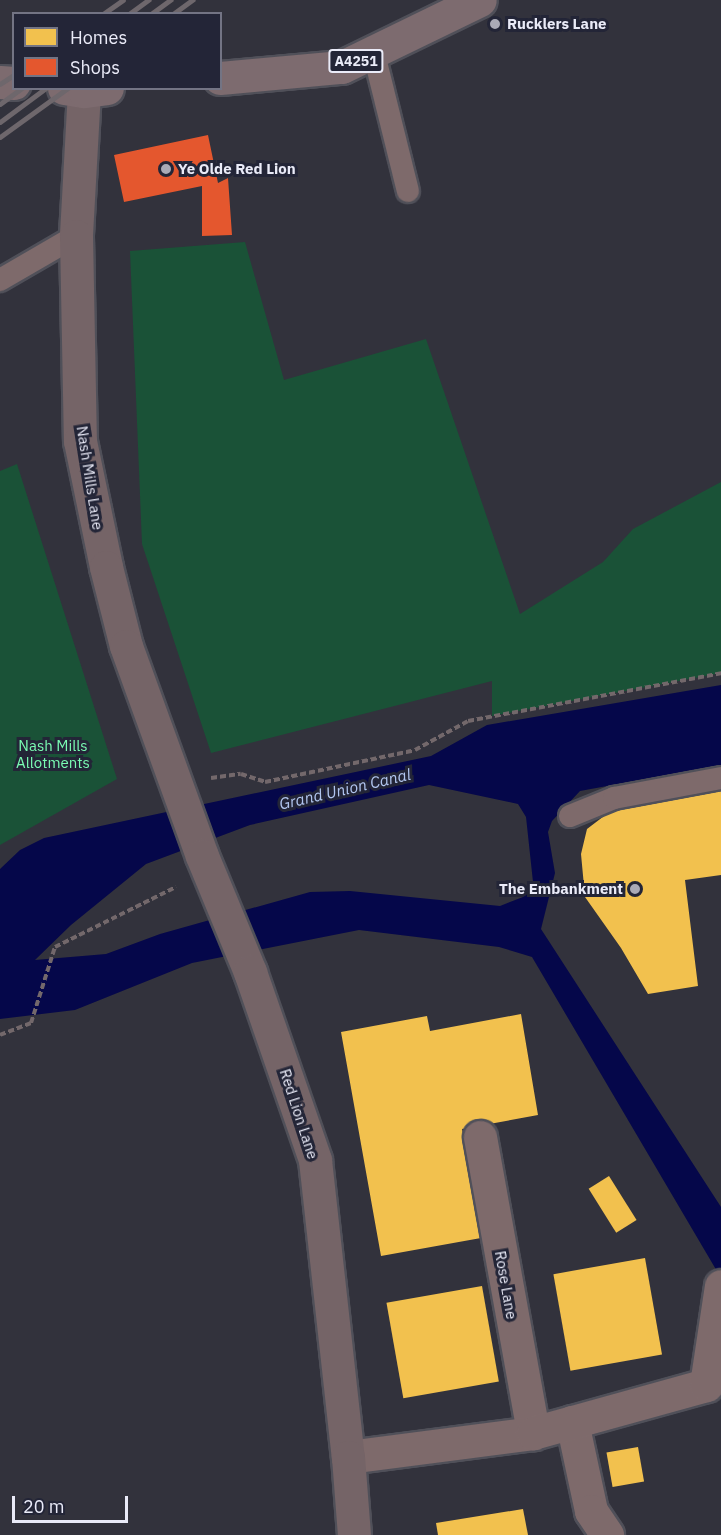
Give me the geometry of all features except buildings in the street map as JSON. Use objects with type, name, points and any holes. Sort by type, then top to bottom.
[{"type":"main road","name":"A4251","points":[[222,78],[342,67],[374,54],[480,0]]},
{"type":"street","name":"Nash Mills Lane","points":[[85,90],[76,236],[80,441],[105,567],[126,646],[175,783]]},
{"type":"street","name":"Red Lion Lane","points":[[175,783],[250,972],[315,1160],[348,1457],[354,1535]]},
{"type":"street","name":"Rose Lane","points":[[480,1137],[533,1433]]},
{"type":"street","points":[[348,1457],[533,1433],[713,1382],[719,1291]]},
{"type":"street","points":[[572,1422],[591,1511],[607,1535]]},
{"type":"lane","points":[[374,54],[408,191]]},
{"type":"lane","points":[[0,279],[76,236]]},
{"type":"lane","points":[[570,816],[614,798],[721,778]]},
{"type":"path","points":[[175,783],[241,774],[265,782],[415,750],[468,721],[721,673]]},
{"type":"path","points":[[0,1035],[31,1023],[55,947],[210,873]]},
{"type":"green space","points":[[245,242],[284,380],[426,339],[520,614],[603,562],[633,529],[721,482],[721,673],[492,716],[492,681],[211,753],[142,544],[130,251]]},
{"type":"green space","name":"Nash Mills Allotments","points":[[17,464],[117,779],[0,845],[0,471]]},
{"type":"water","name":"Grand Union Canal","points":[[721,685],[721,765],[580,791],[552,821],[548,832],[555,873],[541,929],[721,1207],[721,1278],[532,957],[499,947],[359,930],[192,963],[75,1010],[0,1019],[0,869],[20,850],[44,838],[431,756],[487,725]],"holes":[[[429,785],[518,804],[526,817],[533,882],[523,897],[500,906],[350,891],[310,892],[160,934],[106,954],[35,960],[71,925],[146,864],[250,825]]]},
{"type":"railway","points":[[106,12],[123,0]]},
{"type":"railway","points":[[132,12],[148,0]]},
{"type":"railway","points":[[154,12],[170,0]]},
{"type":"railway","points":[[176,12],[192,0]]},
{"type":"railway","points":[[0,84],[12,76]]},
{"type":"railway","points":[[0,104],[19,90]]},
{"type":"railway","points":[[0,122],[43,90]]},
{"type":"railway","points":[[0,137],[65,90]]},
{"type":"place","name":"Rucklers Lane","points":[[495,24]]},
{"type":"place","name":"Ye Olde Red Lion","points":[[166,169]]},
{"type":"place","name":"The Embankment","points":[[635,889]]}]
